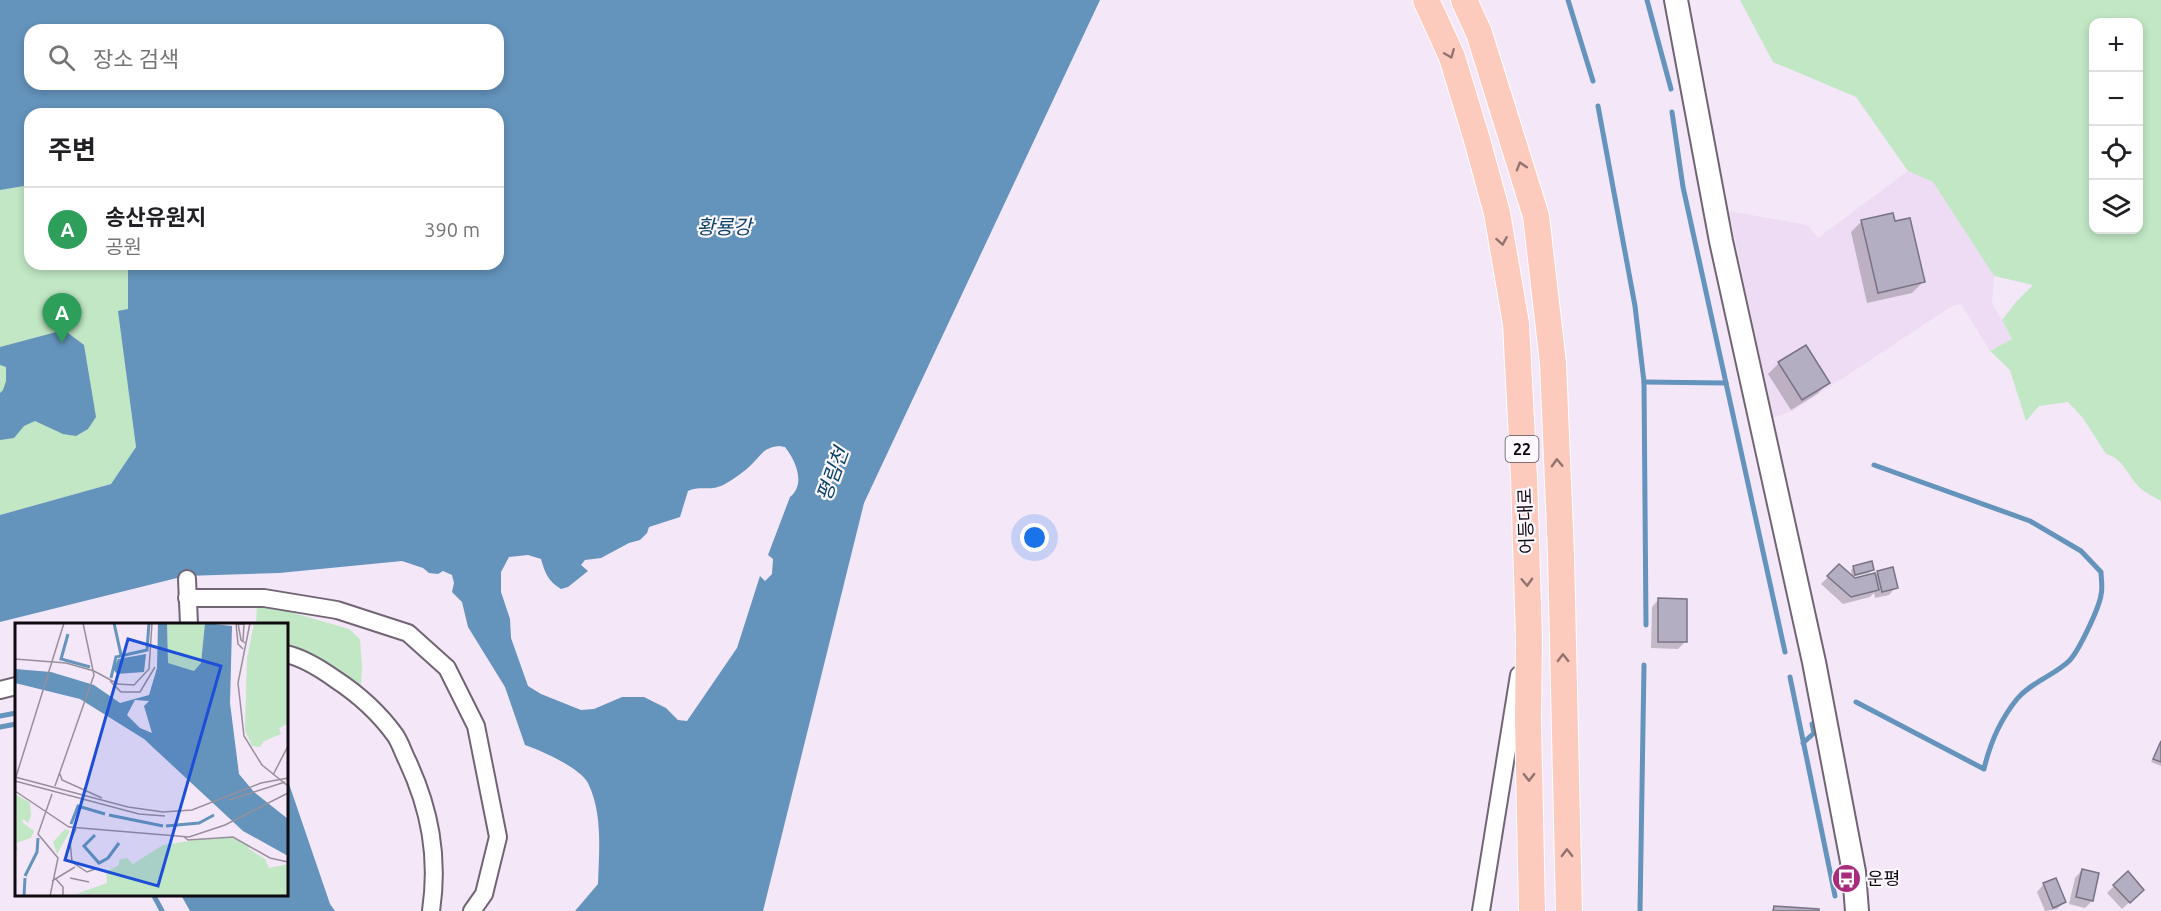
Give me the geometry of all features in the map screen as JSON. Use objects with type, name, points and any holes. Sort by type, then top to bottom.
[{"type":"main road","name":"어등대로","points":[[1426,0],[1452,57],[1480,151],[1497,213],[1516,324],[1528,617],[1532,911]]},
{"type":"main road","name":"어등대로","points":[[1464,0],[1479,33],[1538,228],[1554,375],[1562,554],[1569,911]]},
{"type":"main road","points":[[1676,0],[1726,264],[1814,662],[1854,872],[1857,911]]},
{"type":"street","points":[[187,579],[189,623]]},
{"type":"street","points":[[188,597],[264,598],[337,610],[408,633],[447,668],[476,726],[498,837],[484,894],[472,911]]},
{"type":"street","points":[[1481,911],[1528,617]]},
{"type":"street","points":[[288,654],[325,672],[355,692],[396,736],[417,780],[433,836],[435,887],[431,911]]},
{"type":"street","points":[[0,690],[15,686]]},
{"type":"shaded area","points":[[1908,171],[1933,182],[1994,276],[1992,303],[2012,339],[1990,351],[1961,304],[1952,306],[1793,411],[1773,418],[1729,211],[1807,225],[1818,238]]},
{"type":"green space","points":[[1740,0],[2161,0],[2161,501],[2140,488],[2117,459],[2106,454],[2083,418],[2068,402],[2039,406],[2026,421],[2010,370],[1990,351],[2012,339],[2002,320],[2033,285],[1994,276],[1933,182],[1908,171],[1856,97],[1773,62]]},
{"type":"green space","points":[[24,185],[24,270],[128,270],[128,310],[119,312],[136,447],[111,484],[0,515],[0,190]]},
{"type":"green space","points":[[257,605],[266,605],[349,629],[360,639],[361,686],[333,667],[288,645],[288,623],[256,623]]},
{"type":"water","name":"황룡강","points":[[0,0],[1100,0],[864,503],[763,911],[575,911],[598,884],[599,833],[593,795],[588,783],[577,771],[550,755],[525,745],[505,687],[468,627],[462,602],[452,592],[454,583],[452,575],[443,571],[438,574],[429,573],[423,568],[402,561],[279,573],[185,576],[0,622],[0,515],[111,484],[136,447],[118,311],[128,309],[128,270],[504,270],[504,108],[24,108],[24,186],[0,190]],"holes":[[[779,446],[785,447],[796,466],[798,486],[790,497],[768,555],[773,559],[772,574],[765,581],[760,576],[737,648],[687,721],[678,720],[666,708],[644,697],[622,697],[594,709],[581,710],[541,694],[528,686],[511,638],[510,619],[501,592],[501,572],[509,557],[528,555],[541,559],[550,580],[561,589],[568,587],[588,571],[581,565],[585,560],[601,558],[629,543],[640,540],[649,527],[680,517],[688,491],[697,488],[715,488],[725,484],[746,469],[766,450]]]},
{"type":"water","points":[[64,330],[84,345],[96,417],[88,429],[76,436],[63,434],[35,421],[24,426],[14,438],[0,440],[0,393],[6,381],[6,367],[0,365],[0,347]]},
{"type":"water","points":[[288,781],[330,904],[335,911],[190,911],[182,896],[288,896]]},
{"type":"building","points":[[1893,213],[1895,221],[1910,218],[1925,282],[1878,293],[1861,220]]},
{"type":"building","points":[[1806,345],[1830,383],[1802,400],[1778,362]]},
{"type":"building","points":[[1872,561],[1874,570],[1855,575],[1853,566]]},
{"type":"building","points":[[1839,564],[1855,578],[1875,573],[1879,590],[1851,597],[1827,576]]},
{"type":"building","points":[[1893,567],[1898,588],[1882,592],[1877,571]]},
{"type":"building","points":[[1658,598],[1687,599],[1687,642],[1658,642]]},
{"type":"building","points":[[2161,741],[2161,762],[2153,759]]},
{"type":"building","points":[[2082,869],[2099,873],[2093,901],[2076,897]]},
{"type":"building","points":[[2128,871],[2144,890],[2130,903],[2113,885]]},
{"type":"building","points":[[2056,878],[2066,902],[2053,908],[2043,883]]},
{"type":"building","points":[[1774,906],[1819,909],[1819,911],[1773,911]]},
{"type":"waterway","points":[[1568,0],[1593,81]]},
{"type":"waterway","points":[[1647,0],[1671,89]]},
{"type":"waterway","points":[[1598,106],[1635,306],[1644,382],[1646,625]]},
{"type":"waterway","points":[[1672,112],[1683,187],[1785,652]]},
{"type":"waterway","points":[[1644,382],[1726,383]]},
{"type":"waterway","points":[[1856,702],[1984,769],[1996,732],[2017,699],[2029,688],[2063,666],[2073,656],[2093,619],[2102,589],[2101,572],[2081,551],[2030,521],[1874,465]]},
{"type":"waterway","points":[[1640,911],[1644,665]]},
{"type":"waterway","points":[[1790,677],[1835,896]]},
{"type":"waterway","points":[[0,716],[15,713]]},
{"type":"waterway","points":[[1803,743],[1814,733],[1812,724],[1819,721]]},
{"type":"waterway","points":[[0,727],[15,724]]},
{"type":"waterway","points":[[154,896],[162,911]]},
{"type":"place","name":"송산유원지","points":[[62,343]]},
{"type":"place","name":"운평","points":[[1846,878]]},
{"type":"water label","name":"평림천","points":[[832,474]]}]
